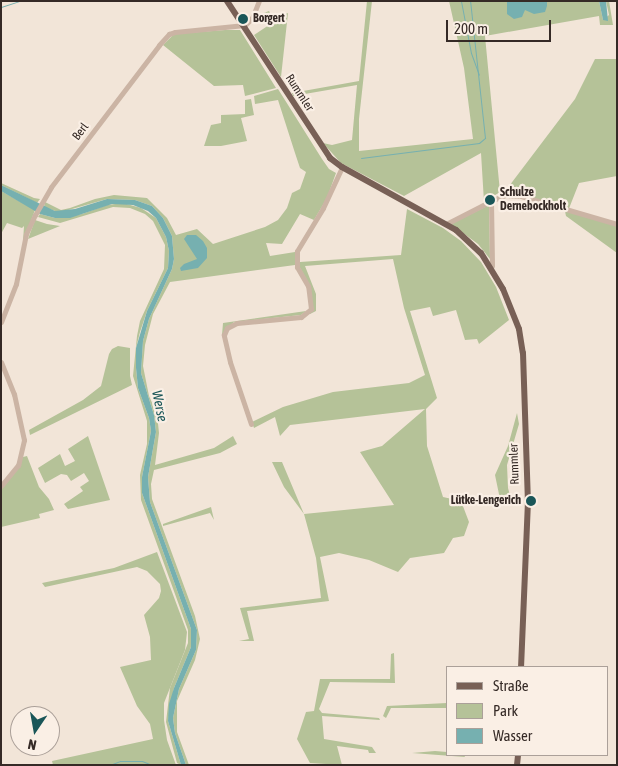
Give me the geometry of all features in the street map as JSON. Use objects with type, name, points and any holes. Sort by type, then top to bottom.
[{"type":"main road","name":"Rummler","points":[[227,1],[322,148],[342,167],[446,224],[470,241],[492,266],[515,320],[523,353],[528,501],[522,666]]},
{"type":"street","points":[[243,26],[250,21],[259,1]]},
{"type":"street","name":"Berl","points":[[1,322],[16,284],[26,234],[34,215],[165,38],[169,34],[182,31],[243,26]]},
{"type":"street","points":[[251,424],[230,362],[224,335],[227,328],[237,323],[301,317],[310,309],[308,286],[297,266],[297,251],[323,208],[342,167]]},
{"type":"street","points":[[446,224],[505,195],[521,196],[617,224]]},
{"type":"street","name":"Rummler","points":[[491,201],[492,266]]},
{"type":"street","points":[[1,362],[14,394],[24,440],[18,465],[1,486]]},
{"type":"green space","points":[[367,1],[372,1],[359,119],[359,151],[473,139],[464,68],[449,1],[599,1],[603,20],[609,15],[606,1],[609,1],[613,25],[600,25],[599,16],[485,36],[500,192],[484,202],[481,153],[404,196],[341,163],[323,143],[332,145],[352,140],[357,85],[293,96],[292,93],[359,81]]},
{"type":"green space","points":[[269,11],[273,19],[288,13],[281,77],[254,35],[269,25],[264,13]]},
{"type":"green space","points":[[240,30],[276,88],[245,96],[243,85],[214,86],[163,45],[174,34]]},
{"type":"green space","points":[[595,59],[617,59],[617,176],[579,183],[568,211],[617,225],[617,253],[566,216],[564,207],[503,194],[575,99]]},
{"type":"green space","points":[[278,89],[322,159],[329,169],[336,173],[327,198],[314,220],[300,214],[282,244],[266,243],[270,256],[295,252],[295,265],[170,282],[153,314],[145,345],[143,366],[149,396],[157,414],[159,433],[155,465],[214,448],[233,436],[237,444],[220,453],[154,470],[151,484],[152,499],[195,616],[200,639],[195,660],[177,701],[177,732],[189,765],[186,765],[175,733],[173,718],[179,689],[196,650],[197,630],[150,502],[148,477],[156,432],[154,415],[141,373],[143,341],[149,319],[172,269],[174,259],[172,236],[163,218],[152,206],[135,200],[107,199],[65,211],[55,211],[44,207],[45,202],[61,210],[114,195],[147,198],[167,218],[176,235],[197,229],[213,244],[265,227],[278,220],[287,208],[292,193],[300,189],[306,172],[300,168],[278,100],[255,104],[254,96]]},
{"type":"green space","points":[[251,99],[254,115],[241,118],[247,141],[221,146],[204,146],[211,125],[221,123],[221,115],[245,114],[245,100]]},
{"type":"green space","points":[[1,183],[40,199],[37,203],[1,185]]},
{"type":"green space","points":[[1,191],[35,210],[23,242],[24,226],[22,228],[7,223],[1,234]]},
{"type":"green space","points":[[123,203],[141,208],[156,218],[166,237],[169,251],[168,268],[147,311],[140,332],[136,348],[136,368],[138,388],[149,418],[151,431],[142,477],[142,493],[191,629],[191,647],[174,688],[168,721],[181,765],[177,763],[166,722],[170,688],[188,643],[188,630],[141,500],[140,475],[147,444],[147,421],[133,376],[137,336],[140,321],[164,269],[165,245],[153,221],[145,214],[130,208],[113,207],[60,223],[38,217],[40,214],[55,218],[82,214],[107,205]]},
{"type":"green space","points":[[489,205],[490,259],[478,244],[451,224]]},
{"type":"green space","points":[[407,209],[443,228],[461,241],[481,262],[496,287],[509,320],[479,344],[477,339],[465,340],[456,310],[433,316],[430,307],[410,311],[437,398],[426,409],[427,446],[443,497],[461,501],[469,522],[464,536],[453,538],[444,553],[410,558],[398,572],[369,560],[339,553],[320,557],[329,601],[247,611],[254,641],[239,641],[249,639],[240,608],[321,598],[316,558],[304,514],[394,505],[360,452],[382,446],[425,409],[290,425],[280,436],[275,417],[254,428],[252,422],[283,407],[333,392],[409,383],[425,375],[404,308],[393,259],[305,266],[316,294],[316,311],[310,314],[309,284],[299,266],[300,262],[401,255]]},
{"type":"green space","points":[[35,220],[47,224],[60,226],[28,239]]},
{"type":"green space","points":[[306,311],[301,315],[234,322],[222,335],[223,323]]},
{"type":"green space","points":[[118,346],[130,348],[130,376],[132,385],[30,435],[29,430],[83,400],[101,386],[109,354],[112,349]]},
{"type":"green space","points":[[517,413],[519,424],[507,465],[508,488],[512,503],[500,499],[495,475],[508,446]]},
{"type":"green space","points":[[88,436],[110,500],[68,509],[64,504],[83,491],[80,487],[89,481],[84,473],[71,481],[67,475],[61,474],[45,483],[38,468],[60,454],[65,466],[75,461],[68,449]]},
{"type":"green space","points":[[27,456],[39,487],[49,499],[54,510],[39,514],[40,518],[1,527],[1,488],[23,457]]},
{"type":"green space","points":[[272,462],[282,462],[304,514],[284,487]]},
{"type":"green space","points":[[211,507],[214,520],[210,513],[163,526],[163,524]]},
{"type":"green space","points":[[157,552],[187,632],[185,650],[164,703],[167,740],[176,765],[53,765],[52,761],[153,739],[150,724],[137,706],[120,667],[151,660],[150,637],[144,615],[159,598],[161,591],[160,584],[147,571],[137,567],[45,587],[42,583],[114,568]]},
{"type":"green space","points":[[394,653],[395,683],[330,682],[319,709],[322,713],[379,718],[380,720],[322,716],[324,739],[372,747],[376,753],[369,753],[368,750],[337,746],[342,765],[310,763],[297,739],[306,712],[314,711],[320,679],[390,679],[391,654]]},
{"type":"green space","points":[[446,703],[446,708],[391,708],[386,718],[383,716],[387,706]]},
{"type":"green space","points":[[435,751],[446,752],[446,756],[412,753]]},
{"type":"water","points":[[507,1],[547,1],[547,6],[545,12],[534,14],[525,10],[522,17],[514,19],[507,14]]},
{"type":"water","points":[[599,1],[606,1],[608,21],[603,20]]},
{"type":"water","points":[[1,185],[55,211],[75,209],[107,199],[135,200],[152,206],[163,218],[172,236],[174,259],[172,269],[149,319],[143,341],[141,373],[154,415],[156,432],[148,477],[150,502],[197,630],[196,650],[179,689],[173,718],[175,733],[186,765],[181,765],[168,721],[169,704],[191,647],[191,629],[142,493],[142,477],[151,431],[149,418],[138,388],[136,368],[136,348],[147,311],[168,268],[169,251],[166,237],[156,218],[148,211],[133,205],[112,204],[70,218],[55,218],[40,214],[1,191]]},
{"type":"water","points":[[187,235],[196,235],[203,241],[207,248],[207,258],[198,268],[181,271],[180,268],[184,264],[197,259],[184,239]]},
{"type":"waterway","points":[[1,7],[19,1]]},
{"type":"waterway","points":[[461,1],[471,53],[479,75]]},
{"type":"waterway","points":[[361,158],[479,143],[485,138],[470,1]]},
{"type":"waterway","points":[[110,765],[120,761],[142,761],[152,765]]},
{"type":"place","name":"Borgert","points":[[243,19]]},
{"type":"place","name":"Schulze Dernebockholt","points":[[490,200]]},
{"type":"place","name":"Lütke-Lengerich","points":[[531,501]]},
{"type":"water label","name":"Werse","points":[[160,406]]}]
